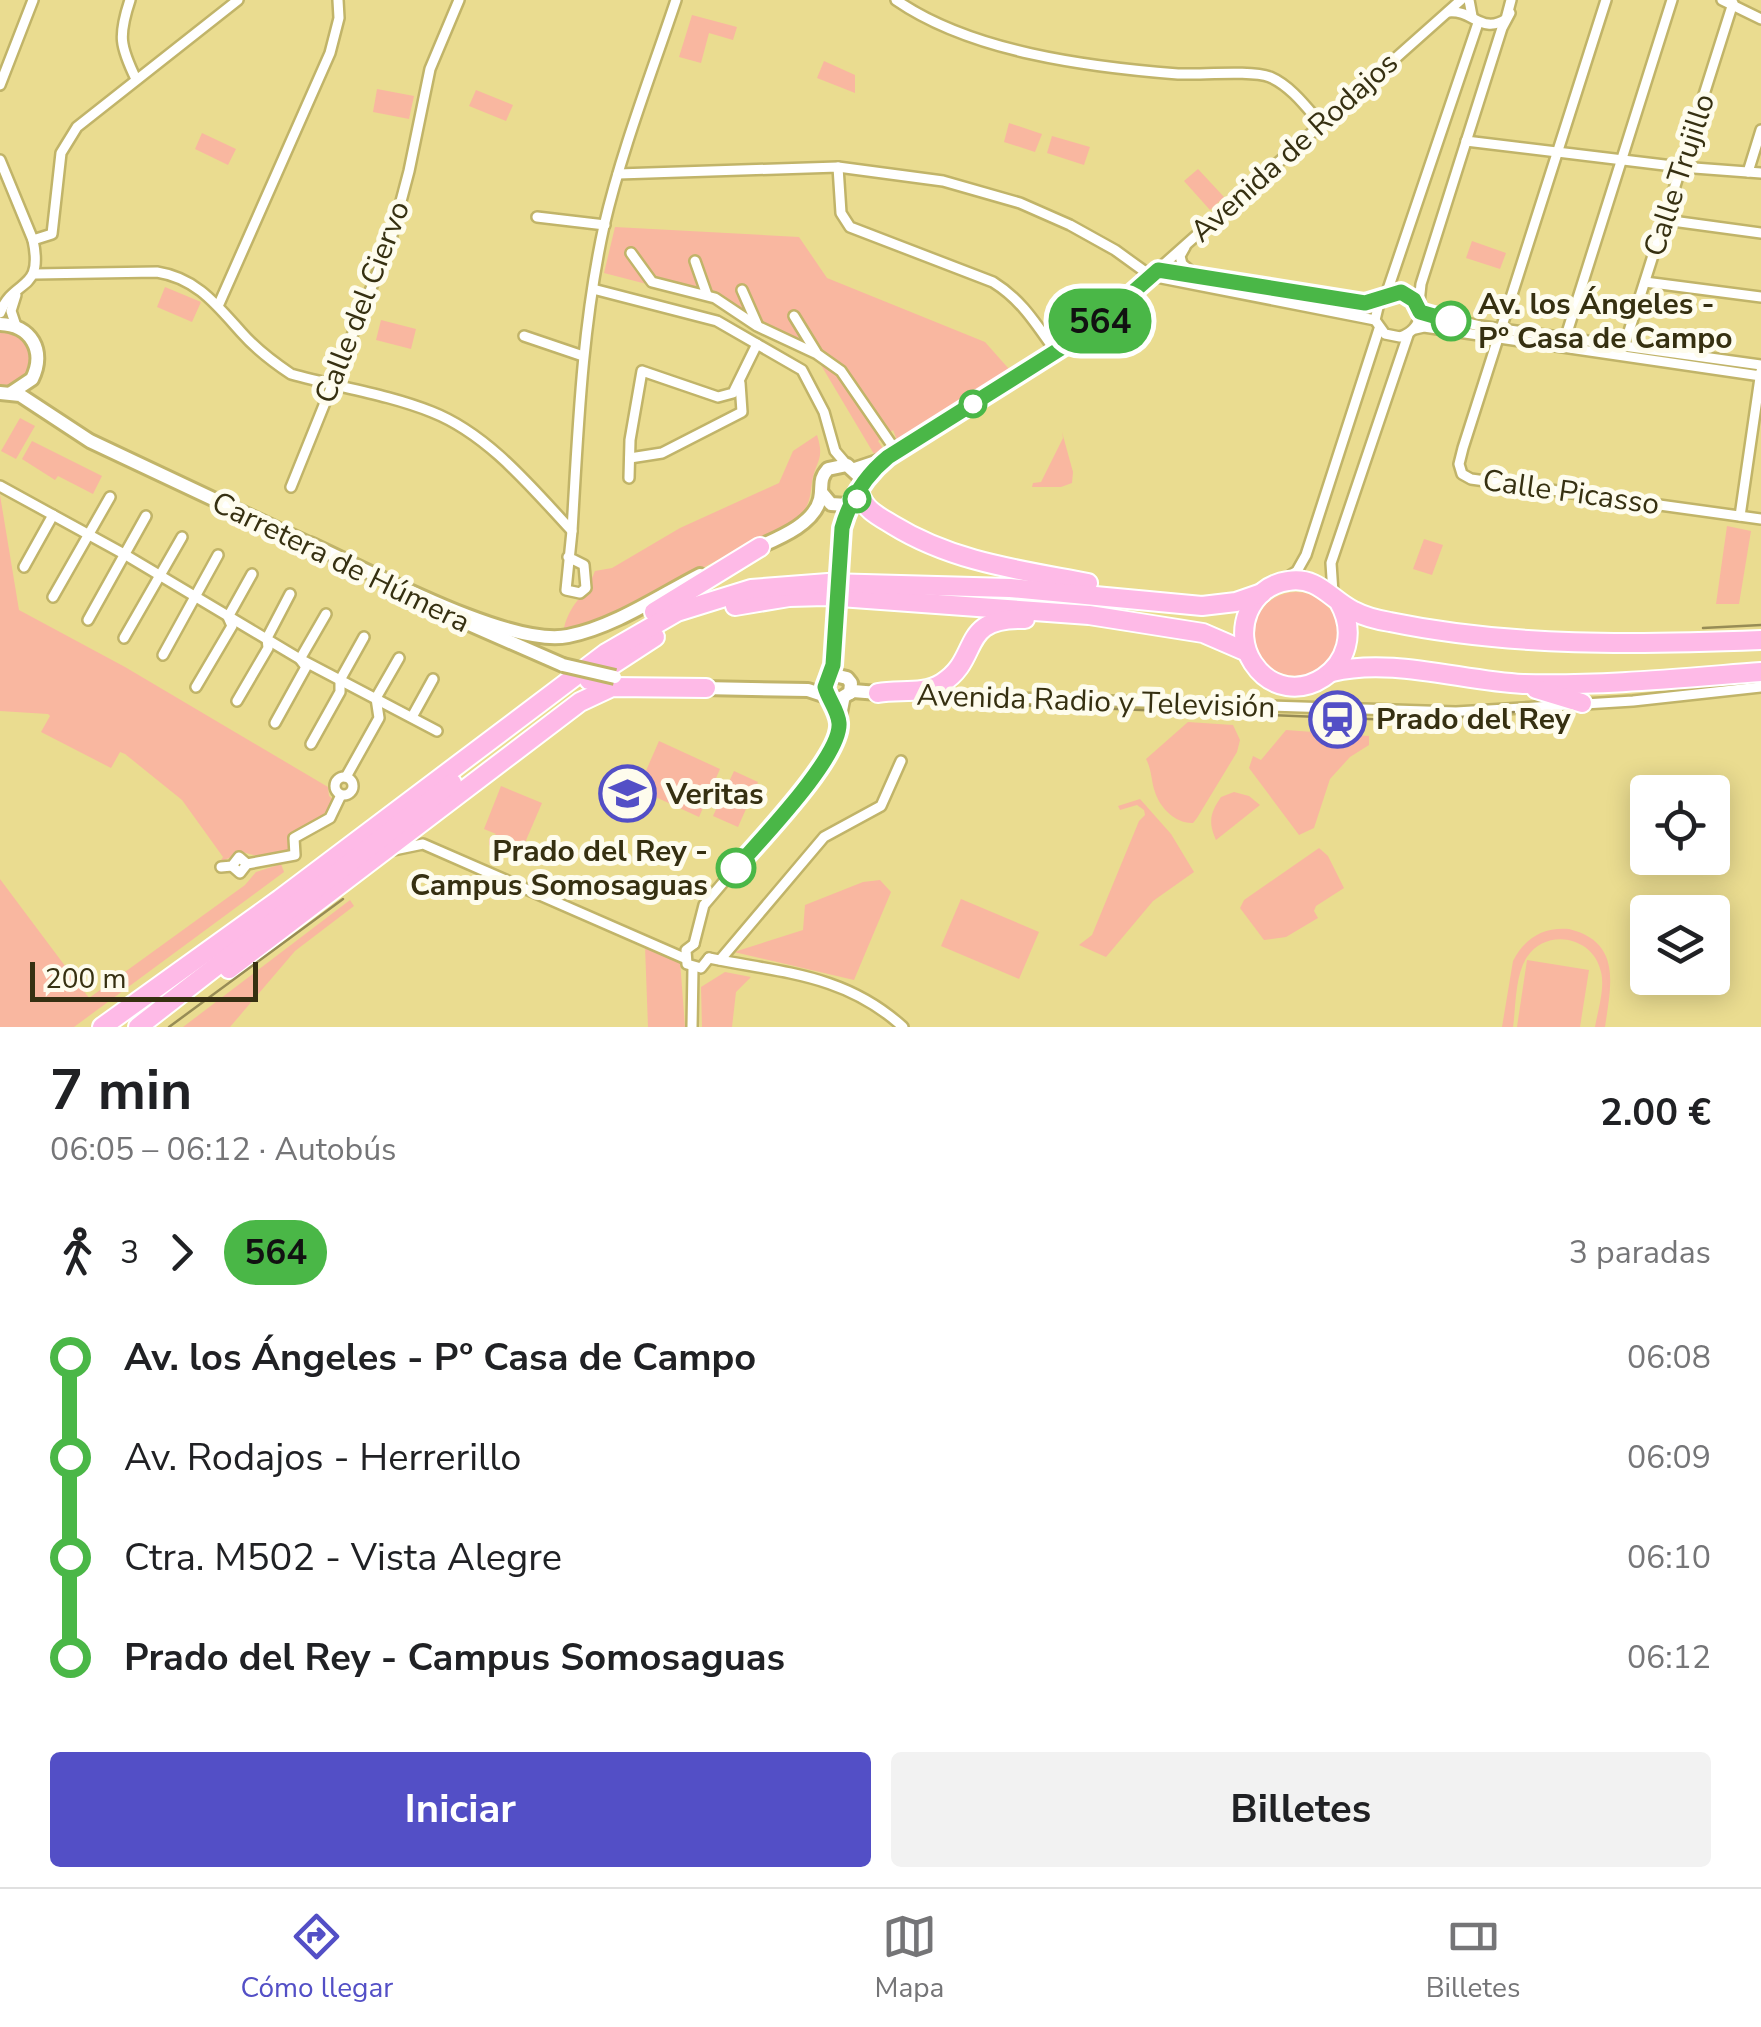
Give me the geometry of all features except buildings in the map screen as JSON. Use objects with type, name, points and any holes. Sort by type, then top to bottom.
[{"type":"highway","points":[[858,494],[875,514],[955,556],[1181,603]]},
{"type":"highway","points":[[490,740],[546,689],[614,637],[760,547]]},
{"type":"highway","points":[[102,1027],[642,630],[677,612],[750,590],[790,584],[881,583],[1092,594],[1215,606],[1262,593],[1279,583],[1310,582],[1367,616],[1520,640],[1761,640]]},
{"type":"highway","points":[[1262,593],[1246,616],[1247,652],[1256,668],[1279,683],[1302,686],[1332,672],[1343,658],[1349,638],[1348,622],[1337,599]]},
{"type":"highway","points":[[140,1027],[571,693],[635,648],[682,622],[754,601],[826,596],[1090,614],[1203,633],[1247,652]]},
{"type":"highway","points":[[878,693],[936,686],[954,672],[982,629],[1002,620],[1169,626]]},
{"type":"highway","points":[[1332,672],[1374,666],[1522,684],[1640,682],[1761,672]]},
{"type":"highway","points":[[1522,684],[1582,703]]},
{"type":"highway","points":[[140,1027],[256,950],[591,696],[622,686],[706,688]]},
{"type":"main road","points":[[0,324],[16,326],[31,337],[38,366],[32,378],[4,395]]},
{"type":"main road","points":[[32,378],[46,405],[74,430]]},
{"type":"main road","points":[[4,395],[30,400],[74,430]]},
{"type":"main road","name":"Carretera de Húmera","points":[[74,430],[121,457],[310,544],[498,639],[563,665],[615,677]]},
{"type":"main road","points":[[310,544],[501,629],[546,637],[571,636],[760,547],[807,520],[816,508],[825,472],[836,465],[850,467],[858,494],[843,506],[831,504],[821,492]]},
{"type":"main road","points":[[845,676],[851,684],[838,696],[825,687],[829,677],[845,676]]},
{"type":"main road","name":"Avenida Radio y Televisión","points":[[615,677],[706,688],[808,690],[838,696],[878,693]]},
{"type":"street","points":[[0,85],[33,0]]},
{"type":"street","points":[[130,0],[120,28],[122,50],[136,79]]},
{"type":"street","points":[[33,240],[52,234],[60,152],[77,127],[238,0]]},
{"type":"street","points":[[220,304],[330,53],[339,18],[338,0]]},
{"type":"street","name":"Calle del Ciervo","points":[[291,487],[391,239],[430,70],[460,0]]},
{"type":"street","points":[[568,557],[584,565],[586,588],[580,594],[566,590],[568,557],[572,530],[583,356],[593,289],[618,174],[676,0]]},
{"type":"street","points":[[896,0],[921,17],[959,32],[1062,59],[1177,74],[1268,76],[1288,88],[1321,124]]},
{"type":"street","name":"Avenida de Rodajos","points":[[841,536],[858,494],[876,467],[1090,330],[1461,0]]},
{"type":"street","points":[[1279,583],[1297,571],[1306,554],[1383,297],[1475,19],[1469,0]]},
{"type":"street","points":[[1337,599],[1331,563],[1419,309],[1421,284],[1511,0]]},
{"type":"street","points":[[1500,334],[1606,0]]},
{"type":"street","points":[[1565,339],[1672,0]]},
{"type":"street","points":[[1722,0],[1761,20]]},
{"type":"street","name":"Calle Trujillo","points":[[1624,347],[1734,3]]},
{"type":"street","points":[[1445,12],[1458,10],[1492,26],[1510,13]]},
{"type":"street","points":[[1748,172],[1761,130]]},
{"type":"street","points":[[1466,141],[1681,168],[1761,173]]},
{"type":"street","points":[[625,154],[644,173]]},
{"type":"street","points":[[0,160],[33,240],[37,260],[35,274],[4,304],[0,313]]},
{"type":"street","points":[[618,174],[838,166],[944,181],[1070,224],[1154,273],[1377,324],[1392,337],[1424,326],[1565,339],[1761,371]]},
{"type":"street","points":[[838,166],[841,213],[850,227],[993,282],[1012,294],[1032,315],[1056,352]]},
{"type":"street","points":[[538,217],[604,225]]},
{"type":"street","points":[[1664,220],[1761,233]]},
{"type":"street","points":[[1188,243],[1180,256],[1182,264],[1196,276]]},
{"type":"street","points":[[630,253],[652,282],[707,294],[841,372],[896,452]]},
{"type":"street","points":[[695,261],[707,294]]},
{"type":"street","points":[[1154,273],[1196,276],[1352,302],[1401,292],[1414,300],[1419,309],[1500,334],[1761,371]]},
{"type":"street","points":[[35,274],[175,274],[220,304],[242,333],[291,374],[434,412],[464,430],[496,453],[572,530]]},
{"type":"street","points":[[1644,282],[1761,297]]},
{"type":"street","points":[[16,326],[12,306],[22,288]]},
{"type":"street","points":[[593,289],[717,321],[802,370],[824,412],[834,451],[850,467]]},
{"type":"street","points":[[742,290],[758,326]]},
{"type":"street","points":[[794,316],[816,354]]},
{"type":"street","name":"Calle Picasso","points":[[1500,334],[1463,448],[1459,464],[1462,474],[1471,479],[1761,518]]},
{"type":"street","points":[[524,336],[583,356]]},
{"type":"street","points":[[629,478],[630,440],[642,371],[718,398],[733,393],[757,344]]},
{"type":"street","points":[[1740,516],[1761,371]]},
{"type":"street","points":[[630,458],[662,453],[742,412],[740,383]]},
{"type":"street","points":[[824,412],[829,456],[825,472]]},
{"type":"street","name":"Avenida de Rodajos","points":[[850,467],[896,452]]},
{"type":"street","points":[[0,486],[124,554],[300,659],[437,731]]},
{"type":"street","points":[[53,597],[110,497]]},
{"type":"street","name":"Avenida de Rodajos","points":[[831,504],[841,536],[839,660],[845,676]]},
{"type":"street","points":[[24,567],[53,515]]},
{"type":"street","points":[[88,620],[146,516]]},
{"type":"street","points":[[124,638],[182,537]]},
{"type":"street","points":[[163,655],[218,555]]},
{"type":"street","points":[[228,617],[252,574]]},
{"type":"street","points":[[237,701],[268,648],[268,638],[290,594]]},
{"type":"street","name":"Avenida de Rodajos","points":[[829,677],[838,609]]},
{"type":"street","points":[[300,659],[326,614]]},
{"type":"street","points":[[196,687],[232,626],[228,617]]},
{"type":"street","points":[[312,744],[364,637]]},
{"type":"street","points":[[226,866],[240,872],[247,864],[298,856],[294,838],[330,818],[341,795],[335,783],[346,777],[380,718],[376,698],[399,658]]},
{"type":"street","points":[[275,723],[306,668],[300,659]]},
{"type":"street","points":[[412,718],[433,679]]},
{"type":"street","name":"Avenida Radio y Televisión","points":[[878,693],[1438,712],[1632,701],[1761,687]]},
{"type":"street","points":[[694,944],[704,906],[824,764],[837,739],[838,696]]},
{"type":"street","points":[[693,968],[702,968],[714,959],[824,836],[881,806],[901,761]]},
{"type":"street","points":[[382,853],[423,844],[684,958],[693,968],[692,1027]]},
{"type":"street","points":[[684,958],[688,947],[694,944],[706,947],[714,959],[852,990],[878,1004],[904,1027]]},
{"type":"shaded area","points":[[692,15],[737,27],[733,40],[709,33],[701,63],[679,57]]},
{"type":"shaded area","points":[[824,61],[855,75],[855,93],[817,78]]},
{"type":"shaded area","points":[[377,89],[414,96],[409,119],[373,112]]},
{"type":"shaded area","points":[[476,90],[513,105],[506,121],[469,106]]},
{"type":"shaded area","points":[[1009,123],[1042,134],[1035,152],[1004,142]]},
{"type":"shaded area","points":[[202,133],[236,149],[228,165],[195,149]]},
{"type":"shaded area","points":[[1052,136],[1090,147],[1084,165],[1047,153]]},
{"type":"shaded area","points":[[1198,169],[1224,197],[1210,210],[1184,181]]},
{"type":"shaded area","points":[[615,227],[799,237],[827,278],[985,342],[1009,369],[897,440],[893,430],[878,441],[884,450],[874,454],[818,360],[762,333],[716,302],[604,273]]},
{"type":"shaded area","points":[[1472,241],[1506,253],[1500,269],[1466,258]]},
{"type":"shaded area","points":[[165,287],[201,302],[192,322],[157,307]]},
{"type":"shaded area","points":[[381,320],[416,329],[411,349],[376,340]]},
{"type":"shaded area","points":[[0,332],[24,342],[30,361],[22,378],[0,386]]},
{"type":"shaded area","points":[[20,418],[35,426],[16,459],[1,451]]},
{"type":"shaded area","points":[[1062,432],[1073,472],[1072,483],[1032,487],[1033,483],[1041,482],[1063,438]]},
{"type":"shaded area","points":[[817,435],[819,460],[809,501],[799,518],[629,606],[563,633],[569,614],[595,571],[612,568],[680,528],[779,483],[793,451]]},
{"type":"shaded area","points":[[32,441],[102,476],[93,494],[58,476],[55,480],[22,459]]},
{"type":"shaded area","points":[[0,495],[19,610],[125,667],[328,787],[329,796],[336,802],[318,820],[289,837],[289,851],[257,856],[242,852],[220,862],[223,857],[182,800],[125,754],[120,752],[111,768],[41,732],[48,714],[0,711]]},
{"type":"shaded area","points":[[1727,526],[1751,531],[1739,604],[1716,604]]},
{"type":"shaded area","points":[[1424,539],[1443,545],[1432,575],[1413,569]]},
{"type":"shaded area","points":[[1296,592],[1312,595],[1326,604],[1335,618],[1335,650],[1326,664],[1312,673],[1296,676],[1280,673],[1266,664],[1257,650],[1254,634],[1257,618],[1266,604],[1280,595]]},
{"type":"shaded area","points":[[1188,722],[1233,725],[1240,740],[1237,752],[1193,823],[1175,818],[1161,804],[1146,759]]},
{"type":"shaded area","points":[[1286,730],[1369,736],[1369,745],[1350,757],[1330,779],[1314,828],[1299,835],[1249,768],[1253,756],[1261,760]]},
{"type":"shaded area","points":[[659,741],[720,769],[699,817],[638,789]]},
{"type":"shaded area","points":[[734,771],[758,782],[738,827],[713,816]]},
{"type":"shaded area","points":[[501,786],[542,803],[524,845],[499,835],[495,848],[489,845],[489,839],[496,834],[484,829]]},
{"type":"shaded area","points":[[1234,792],[1249,796],[1260,805],[1216,840],[1212,813],[1221,797]]},
{"type":"shaded area","points":[[1140,799],[1171,834],[1194,872],[1153,901],[1106,957],[1079,945],[1092,935],[1139,821],[1145,815],[1137,805],[1120,810],[1118,806]]},
{"type":"shaded area","points":[[1319,848],[1328,856],[1344,888],[1316,906],[1318,918],[1286,937],[1264,940],[1240,908],[1244,900]]},
{"type":"shaded area","points":[[281,864],[284,872],[74,1027],[0,1027],[0,879],[89,998],[245,885],[256,872]]},
{"type":"shaded area","points":[[880,880],[891,892],[854,980],[734,952],[803,930],[805,905],[863,882]]},
{"type":"shaded area","points":[[961,899],[1039,932],[1019,979],[941,946]]},
{"type":"shaded area","points":[[350,900],[354,906],[295,951],[230,1027],[183,1027]]},
{"type":"shaded area","points":[[1569,929],[1586,935],[1605,955],[1610,981],[1605,1027],[1595,1027],[1602,985],[1597,960],[1580,944],[1557,939],[1536,948],[1527,957],[1518,982],[1513,1027],[1502,1027],[1513,961],[1518,953],[1543,932]]},
{"type":"shaded area","points":[[645,946],[680,961],[685,1027],[648,1027]]},
{"type":"shaded area","points":[[1527,960],[1589,970],[1580,1027],[1517,1027]]},
{"type":"shaded area","points":[[725,972],[751,977],[736,992],[732,1027],[702,1027],[701,987]]},
{"type":"tram line","points":[[1703,628],[1761,625]]},
{"type":"tram line","points":[[990,704],[1418,721],[1514,712]]},
{"type":"tram line","points":[[169,1027],[343,899]]},
{"type":"bus line","name":"564","points":[[736,868],[824,764],[837,739],[839,724],[825,687],[833,665],[842,528],[865,480],[888,457],[1090,330],[1158,270],[1365,303],[1401,292],[1414,300],[1420,312],[1451,321]]},
{"type":"place","name":"Av. los Ángeles - Pº Casa de Campo","points":[[1451,321]]},
{"type":"place","name":"Prado del Rey","points":[[1337,719]]},
{"type":"place","name":"Veritas","points":[[627,794]]},
{"type":"place","name":"Prado del Rey - Campus Somosaguas","points":[[736,868]]}]
